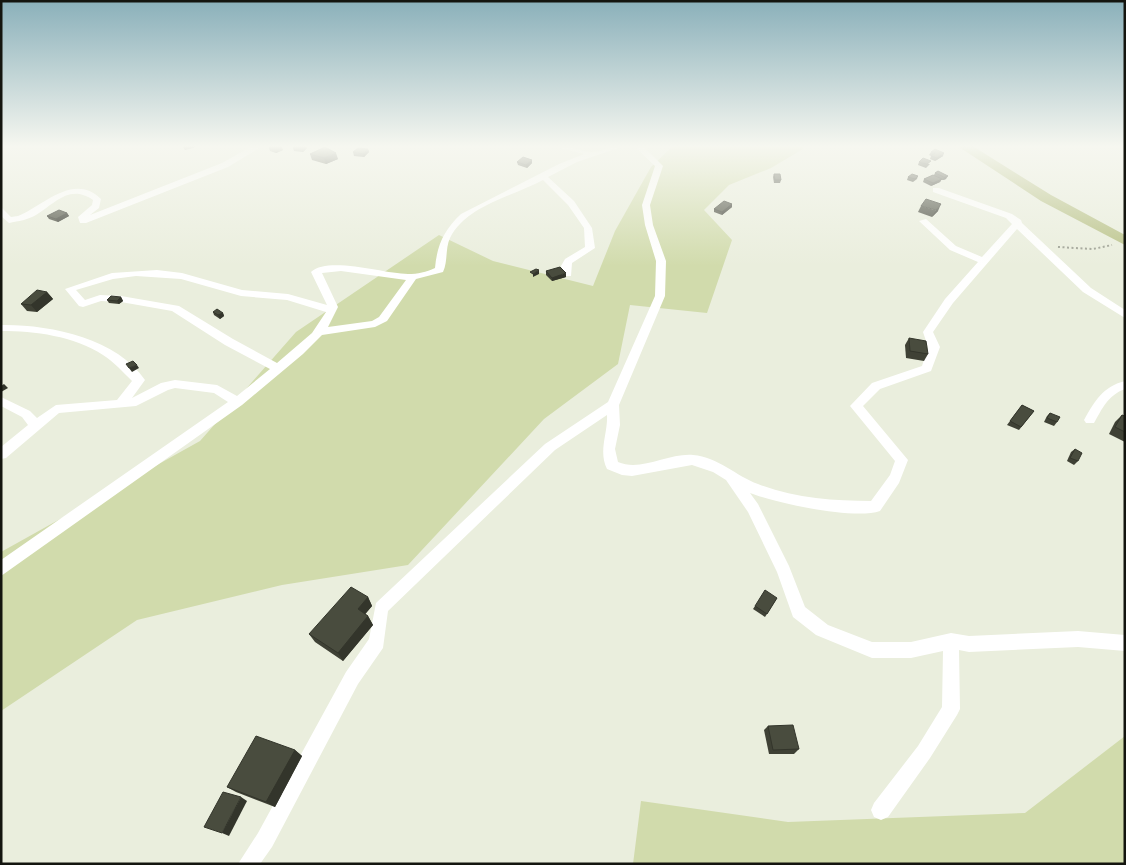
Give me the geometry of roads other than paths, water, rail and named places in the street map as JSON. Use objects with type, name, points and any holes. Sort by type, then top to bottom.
[{"type":"main road","points":[[1026,185],[1046,198],[1124,237]]},
{"type":"main road","points":[[1046,185],[1124,237]]},
{"type":"street","points":[[1,210],[9,220],[20,219],[65,192],[77,190],[97,199],[96,206],[82,217],[83,221],[173,185]]},
{"type":"street","points":[[1,569],[238,402],[317,332],[329,320],[333,306],[316,275],[320,270],[431,276],[440,270],[439,256],[446,237],[468,211],[523,185]]},
{"type":"street","points":[[553,185],[571,203],[588,228],[590,248],[568,262],[566,266],[568,274]]},
{"type":"street","points":[[653,185],[646,205],[649,225],[661,261],[660,296],[613,405],[614,425],[610,459],[612,465],[624,472],[680,459],[705,462],[758,490],[835,506],[875,507],[885,490],[899,475],[902,460],[856,406],[876,386],[927,368],[934,347],[928,332],[949,301],[1018,222]]},
{"type":"street","points":[[936,190],[983,205],[1018,222],[1087,290],[1125,315]]},
{"type":"street","points":[[922,221],[953,248],[984,261]]},
{"type":"street","points":[[278,368],[229,342],[175,308],[121,299],[100,298],[83,304],[70,289],[112,276],[158,273],[182,276],[241,293],[288,297],[332,310]]},
{"type":"street","points":[[317,332],[375,324],[383,320],[413,276]]},
{"type":"street","points":[[1,328],[38,330],[75,338],[105,350],[139,380],[121,404]]},
{"type":"street","points":[[1,454],[56,409],[136,402],[175,384],[218,389],[238,402]]},
{"type":"street","points":[[1090,420],[1103,398],[1112,388],[1125,385]]},
{"type":"street","points":[[1,400],[26,414],[36,426]]},
{"type":"street","points":[[248,864],[265,840],[352,678],[377,642],[381,608],[550,447],[613,405]]},
{"type":"street","points":[[731,476],[753,508],[784,571],[799,612],[822,630],[872,650],[911,650],[951,641],[969,644],[1078,639],[1125,643]]},
{"type":"street","points":[[881,810],[924,752],[951,709],[951,641]]}]
